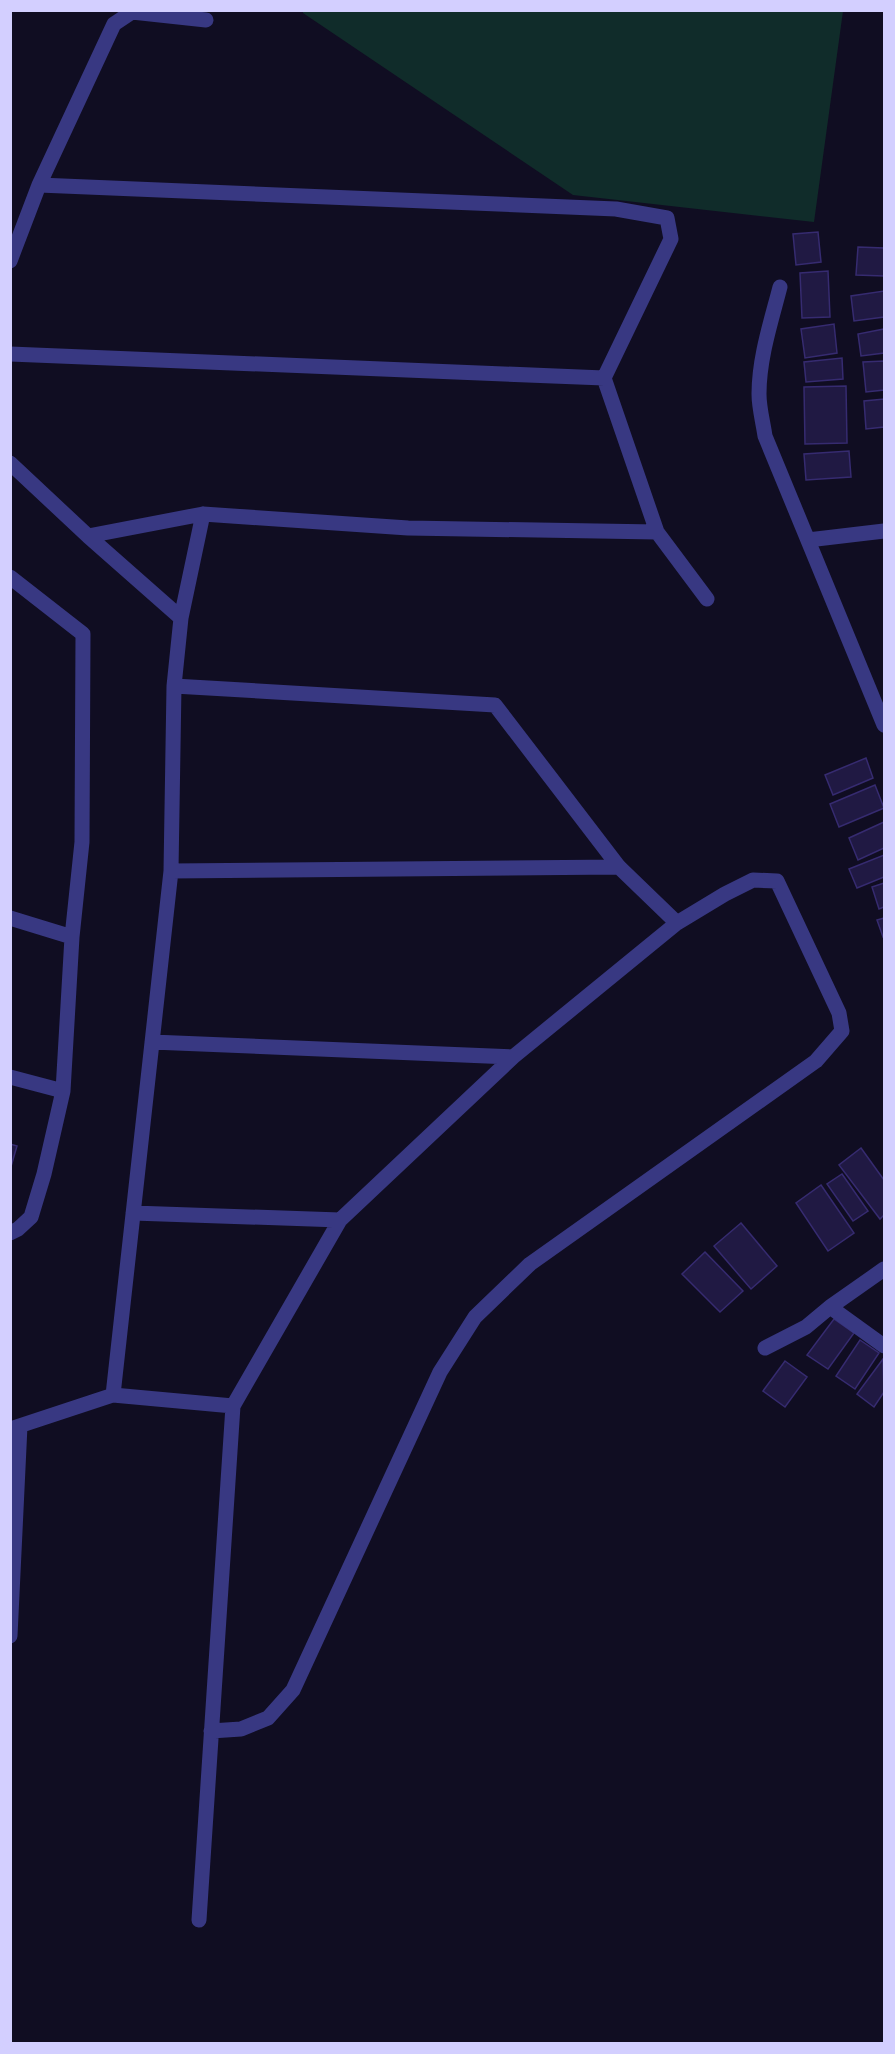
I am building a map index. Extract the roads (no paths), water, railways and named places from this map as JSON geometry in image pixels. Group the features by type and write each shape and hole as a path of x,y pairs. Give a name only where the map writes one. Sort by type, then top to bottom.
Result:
{"street":[{"path":"10,261 39,185 114,24 132,12 206,20"},
{"path":"39,185 616,209 667,218 671,239 604,378 657,532 707,599"},
{"path":"780,287 764,349 759,394 765,436 885,725"},
{"path":"10,354 604,378"},
{"path":"10,463 88,536 182,618"},
{"path":"88,536 203,514 408,528 657,532"},
{"path":"114,1395 171,871 174,686 182,618 203,514"},
{"path":"808,540 885,531"},
{"path":"10,577 83,634 82,842 72,937 63,1091 44,1174 31,1217 10,1233"},
{"path":"174,686 495,705 619,867 677,923"},
{"path":"171,871 619,867"},
{"path":"199,1920 211,1731 233,1406 340,1220 513,1057 677,923 753,880 777,881 838,1013 842,1031 816,1061 530,1264 476,1317 440,1372 293,1690 267,1718 242,1729 211,1731"},
{"path":"10,918 72,937"},
{"path":"152,1042 513,1057"},
{"path":"10,1077 63,1091"},
{"path":"134,1213 340,1220"},
{"path":"765,1348 806,1327 830,1307 885,1269"},
{"path":"830,1307 885,1346"},
{"path":"10,1636 15,1428 114,1395 233,1406"}]}
